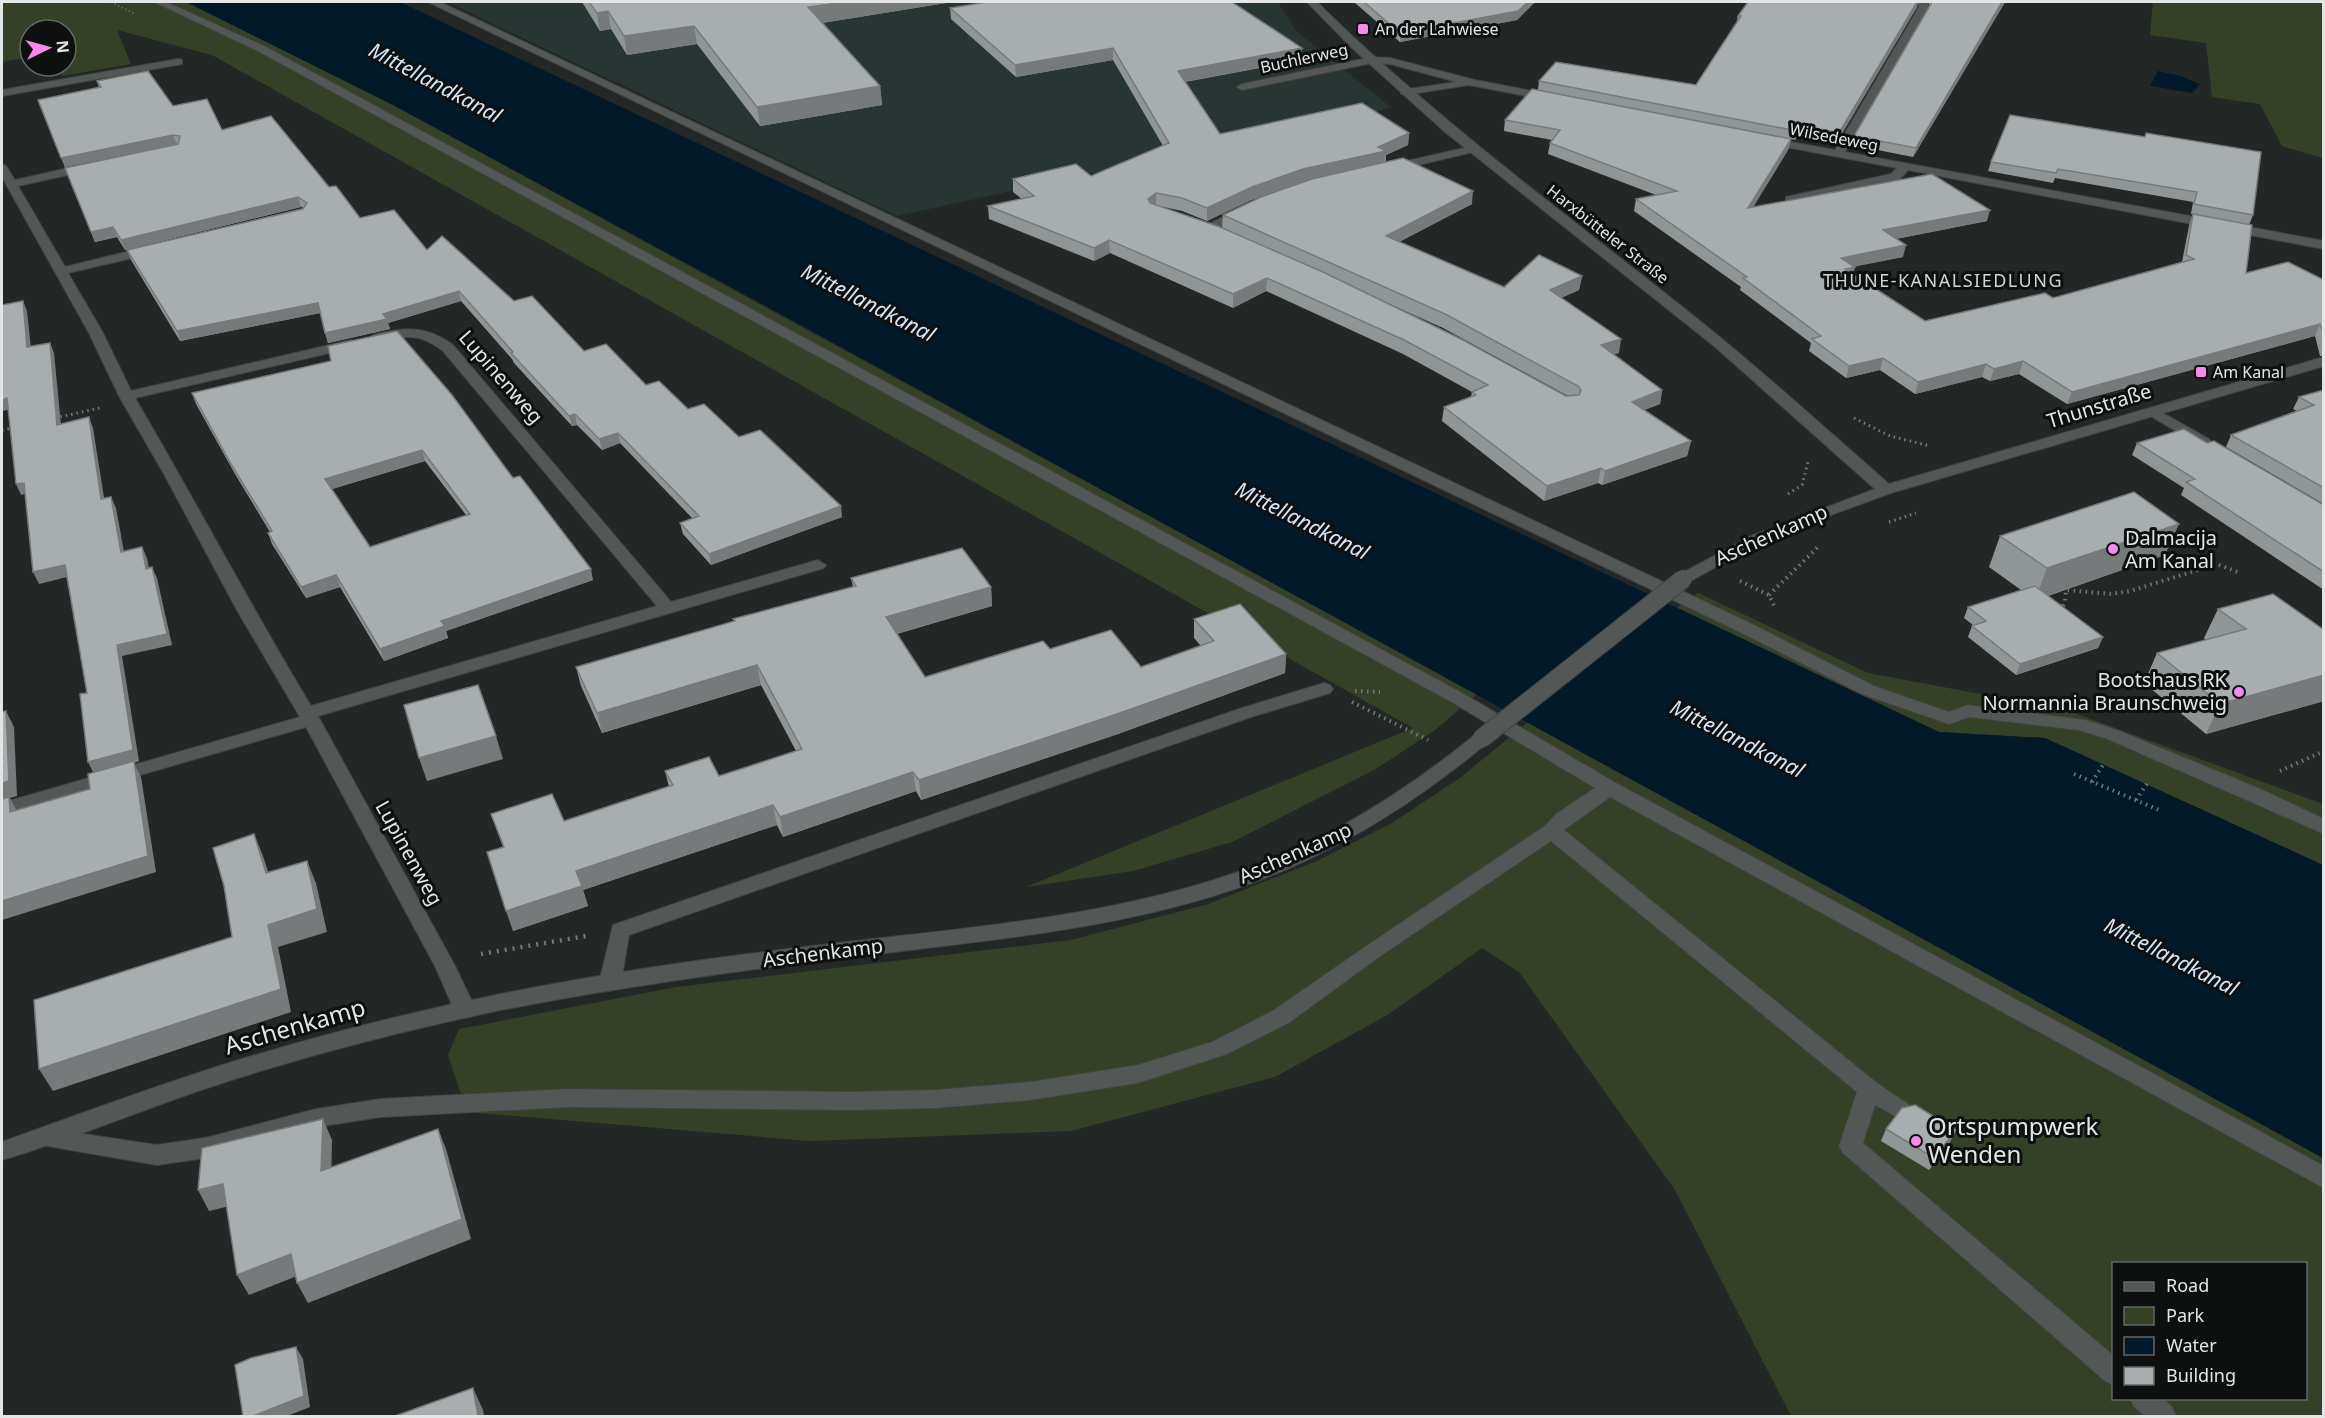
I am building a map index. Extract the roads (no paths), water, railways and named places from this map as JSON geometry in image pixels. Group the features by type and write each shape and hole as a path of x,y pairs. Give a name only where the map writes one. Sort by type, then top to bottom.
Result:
{"street":[{"path":"159,2 262,49 336,88 1456,697 1609,788 2324,1178"},
{"path":"433,2 1740,625 1868,690 1948,718 1968,711 2079,724 2145,746 2324,827"},
{"name":"Harxbütteler Straße","path":"1312,2 1405,92 1473,149 1696,325 1887,490"},
{"path":"1838,154 1924,7 1922,2"},
{"path":"1372,60 1390,61 1474,83 1568,101"},
{"name":"Buchlerweg","path":"1242,87 1372,60"},
{"path":"4,90 178,62"},
{"path":"1405,92 1474,83"},
{"name":"Wilsedeweg","path":"1756,138 2324,246"},
{"path":"1373,172 1473,149"},
{"path":"11,184 99,165"},
{"name":"Wilsedeweg","path":"1790,200 1895,177 1905,167"},
{"name":"Lupinenweg","path":"2,168 62,271 96,333 128,399 172,474 246,612 309,716 445,966 465,1010"},
{"path":"1238,242 1202,226 1256,205"},
{"path":"62,271 165,246"},
{"name":"Lupinenweg","path":"128,399 391,335 421,331 434,337 448,348 666,608"},
{"name":"Thunstraße","path":"1887,490 2324,361"},
{"path":"2154,412 2214,448"},
{"name":"Aschenkamp","path":"2,1151 228,1073 346,1039 465,1010 610,983 796,956 1043,927 1159,904 1242,878 1338,837 1432,780 1480,739 1683,579 1711,561 1775,529 1887,490"},
{"path":"2,809 666,608 818,565"},
{"path":"610,983 620,930 1245,713 1324,689"},
{"path":"44,1137 157,1155 205,1148 316,1118 381,1108 567,1098 935,1100 1030,1091 1138,1074 1219,1048 1282,1016 1369,954 1552,831 1563,819 1609,788"},
{"path":"1552,831 1869,1089 1900,1110"},
{"path":"1869,1089 1851,1146 2112,1371"},
{"path":"2145,1400 2163,1416"}],"water":[{"name":"Mittellandkanal","path":"186,2 400,2 1939,732 2045,738 2323,865 2323,1158 788,318 393,105"},
{"path":"2158,71 2181,76 2200,84 2192,93 2150,86"}],"place":[{"name":"An der Lahwiese","path":"1363,29"},
{"name":"Am Kanal","path":"2201,372"},
{"name":"Dalmacija Am Kanal","path":"2113,549"},
{"name":"Bootshaus RK Normannia Braunschweig","path":"2239,692"},
{"name":"Ortspumpwerk Wenden","path":"1916,1141"}],"district":[{"name":"THUNE-KANALSIEDLUNG","path":"1943,281"}]}
